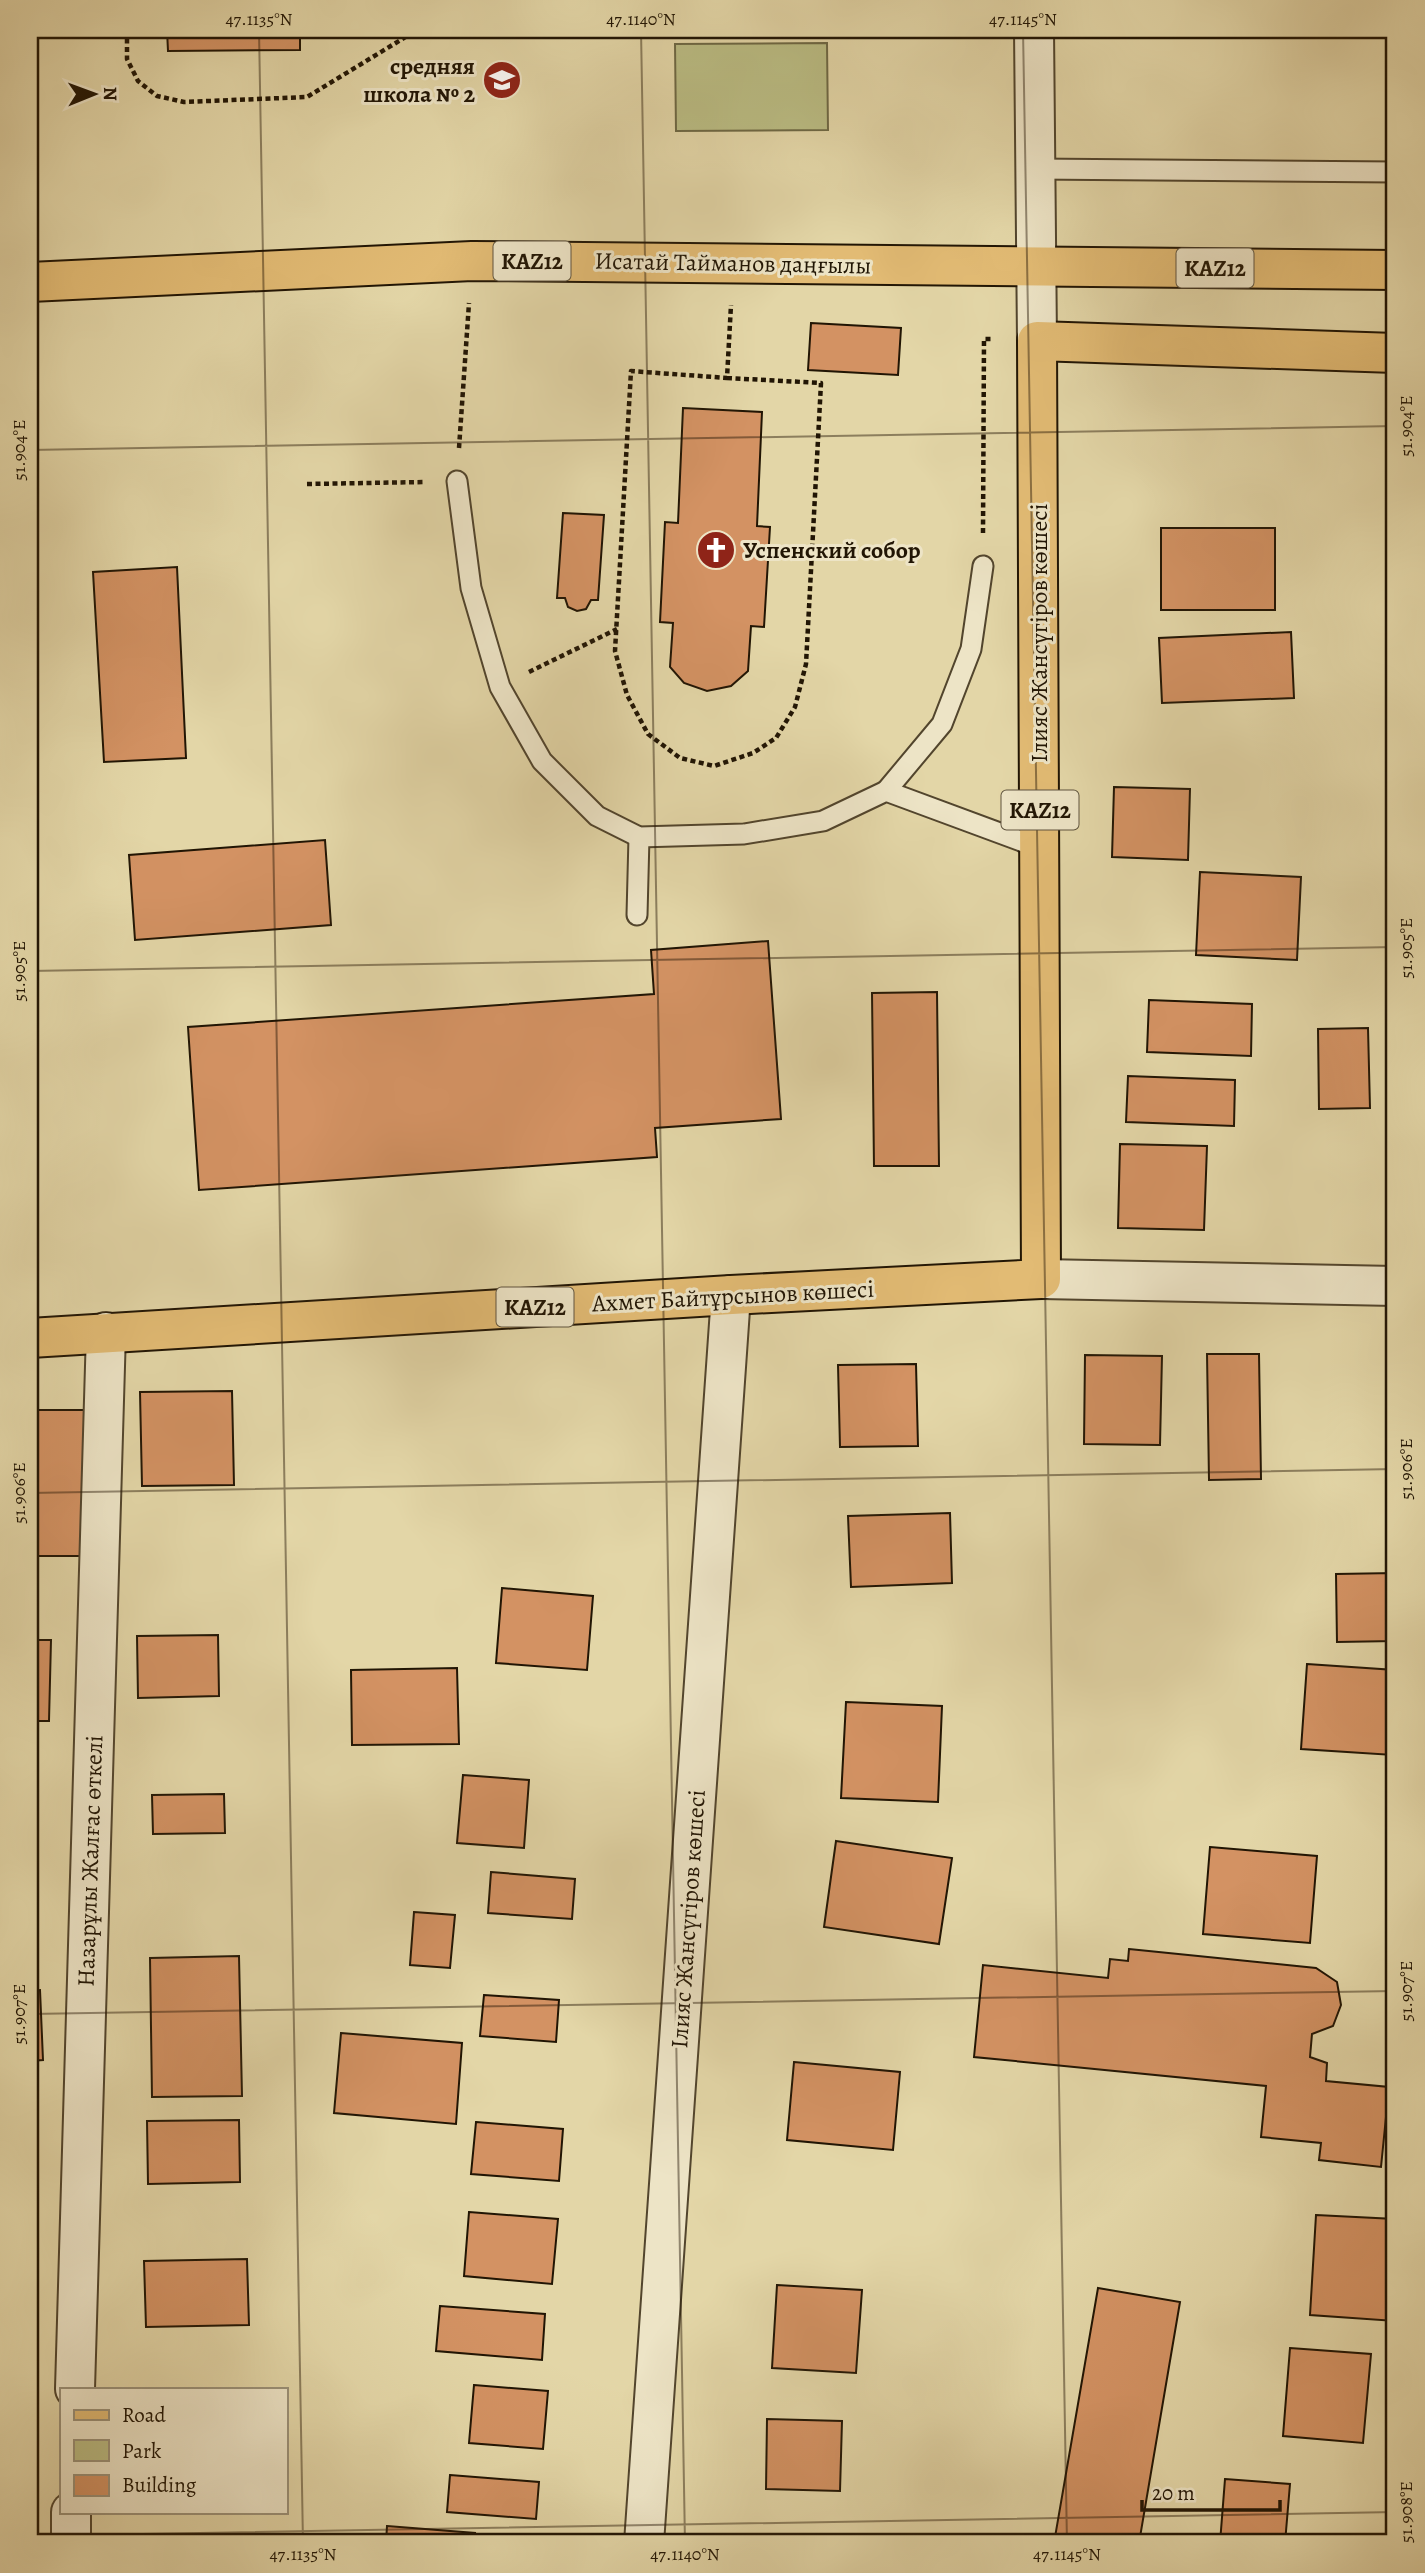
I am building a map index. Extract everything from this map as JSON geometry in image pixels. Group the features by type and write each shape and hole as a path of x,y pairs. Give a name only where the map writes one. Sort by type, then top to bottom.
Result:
{"main road":[{"name":"Исатай Тайманов даңғылы","path":"30,282 472,261 1395,270"},
{"path":"1037,341 1395,353"},
{"name":"Ілияс Жансүгіров көшесі","path":"1037,341 1041,1279"},
{"name":"Ахмет Байтұрсынов көшесі","path":"30,1338 1041,1279"}],"street":[{"name":"Ілияс Жансүгіров көшесі","path":"1034,30 1037,341"},
{"name":"Ахмет Байтұрсынов көшесі","path":"1041,1279 1395,1286"},
{"name":"Ілияс Жансүгіров көшесі","path":"644,2543 731,1296"},
{"name":"Назарұлы Жалғас өткелі","path":"75,2388 106,1332"}],"lane":[{"path":"1035,169 1395,172"},
{"path":"457,481 471,588 500,687 542,761 597,816 639,836 744,834 823,821 886,791 942,724 971,649 983,566"},
{"path":"886,791 1040,848"},
{"path":"637,915 639,836"}],"path":[{"path":"127,30 127,60 138,81 157,96 184,102 307,97 417,30"},
{"path":"307,484 457,481 472,261"},
{"path":"727,378 732,262"},
{"path":"983,566 984,339 1037,341"},
{"path":"631,372 727,378 821,383 806,664 795,707 776,738 753,753 714,766 680,758 648,734 627,695 615,651 631,372"},
{"path":"500,687 617,629"}],"green space":[{"path":"827,43 828,130 676,131 675,44"}],"building":[{"path":"167,30 300,30 300,50 168,51"},
{"path":"811,323 901,328 898,375 808,370"},
{"name":"Успенский собор","path":"683,408 762,412 757,526 770,527 764,627 751,626 748,671 731,686 707,691 684,683 670,667 673,623 660,622 665,522 678,523"},
{"path":"563,513 604,515 598,600 591,600 586,609 577,611 568,607 565,598 557,598"},
{"path":"1161,528 1275,528 1275,610 1161,610"},
{"path":"177,567 186,758 104,762 93,572"},
{"path":"1291,632 1294,698 1162,703 1159,638"},
{"path":"1114,787 1190,789 1188,860 1112,857"},
{"path":"325,840 331,925 135,940 129,855"},
{"path":"1200,872 1301,877 1297,960 1196,955"},
{"path":"768,941 781,1119 655,1128 657,1157 199,1190 188,1027 654,994 651,950"},
{"path":"937,992 939,1166 874,1166 872,993"},
{"path":"1149,1000 1252,1004 1251,1056 1147,1052"},
{"path":"1368,1028 1370,1108 1319,1109 1318,1029"},
{"path":"1128,1076 1235,1080 1234,1126 1126,1122"},
{"path":"1120,1144 1207,1146 1204,1230 1118,1228"},
{"path":"1393,1338 1395,1466 1387,1466"},
{"path":"1207,1354 1259,1354 1261,1479 1209,1480"},
{"path":"1085,1355 1162,1356 1160,1445 1084,1444"},
{"path":"916,1364 918,1446 840,1447 838,1365"},
{"path":"232,1391 234,1485 142,1486 140,1392"},
{"path":"36,1410 89,1410 88,1556 34,1556"},
{"path":"950,1513 952,1583 851,1587 848,1516"},
{"path":"1395,1573 1395,1641 1337,1642 1336,1574"},
{"path":"502,1588 593,1596 587,1670 496,1663"},
{"path":"218,1635 219,1696 138,1698 137,1636"},
{"path":"30,1640 51,1640 49,1721 30,1721"},
{"path":"1307,1664 1395,1670 1393,1755 1301,1749"},
{"path":"457,1668 459,1744 352,1745 351,1670"},
{"path":"846,1702 942,1706 938,1802 841,1798"},
{"path":"463,1775 529,1780 524,1848 457,1843"},
{"path":"224,1794 225,1833 153,1834 152,1795"},
{"path":"836,1841 952,1858 939,1944 824,1927"},
{"path":"1210,1847 1317,1856 1310,1943 1203,1934"},
{"path":"491,1872 575,1879 572,1919 488,1913"},
{"path":"414,1912 455,1915 450,1968 410,1965"},
{"path":"1129,1949 1316,1968 1337,1982 1341,2005 1333,2026 1312,2034 1310,2057 1327,2063 1326,2081 1389,2087 1381,2167 1319,2160 1321,2143 1261,2137 1266,2086 974,2057 983,1965 1108,1978 1110,1959 1128,1961"},
{"path":"239,1956 242,2096 152,2097 150,1958"},
{"path":"40,1990 43,2060 30,2061 30,1991"},
{"path":"484,1995 559,2000 556,2042 480,2036"},
{"path":"341,2033 462,2043 456,2124 334,2113"},
{"path":"794,2062 900,2072 893,2150 787,2140"},
{"path":"239,2120 240,2182 148,2184 147,2121"},
{"path":"476,2122 563,2129 559,2181 471,2174"},
{"path":"469,2212 558,2219 552,2284 464,2276"},
{"path":"1316,2215 1395,2219 1395,2321 1310,2315"},
{"path":"30,2249 38,2249 33,2361 30,2361"},
{"path":"247,2259 249,2325 146,2327 144,2261"},
{"path":"777,2285 862,2290 856,2373 772,2368"},
{"path":"1098,2288 1180,2302 1139,2543 1054,2543"},
{"path":"440,2306 545,2314 542,2360 436,2351"},
{"path":"1290,2348 1371,2354 1363,2443 1283,2436"},
{"path":"474,2385 548,2391 543,2449 469,2443"},
{"path":"767,2419 842,2421 840,2491 766,2489"},
{"path":"450,2475 539,2482 536,2519 447,2512"},
{"path":"1225,2479 1290,2484 1285,2543 1220,2543"},
{"path":"387,2526 475,2533 474,2543 386,2543"}],"place":[{"name":"cредняя школа № 2","path":"502,80"},
{"name":"Успенский собор","path":"716,550"}]}
